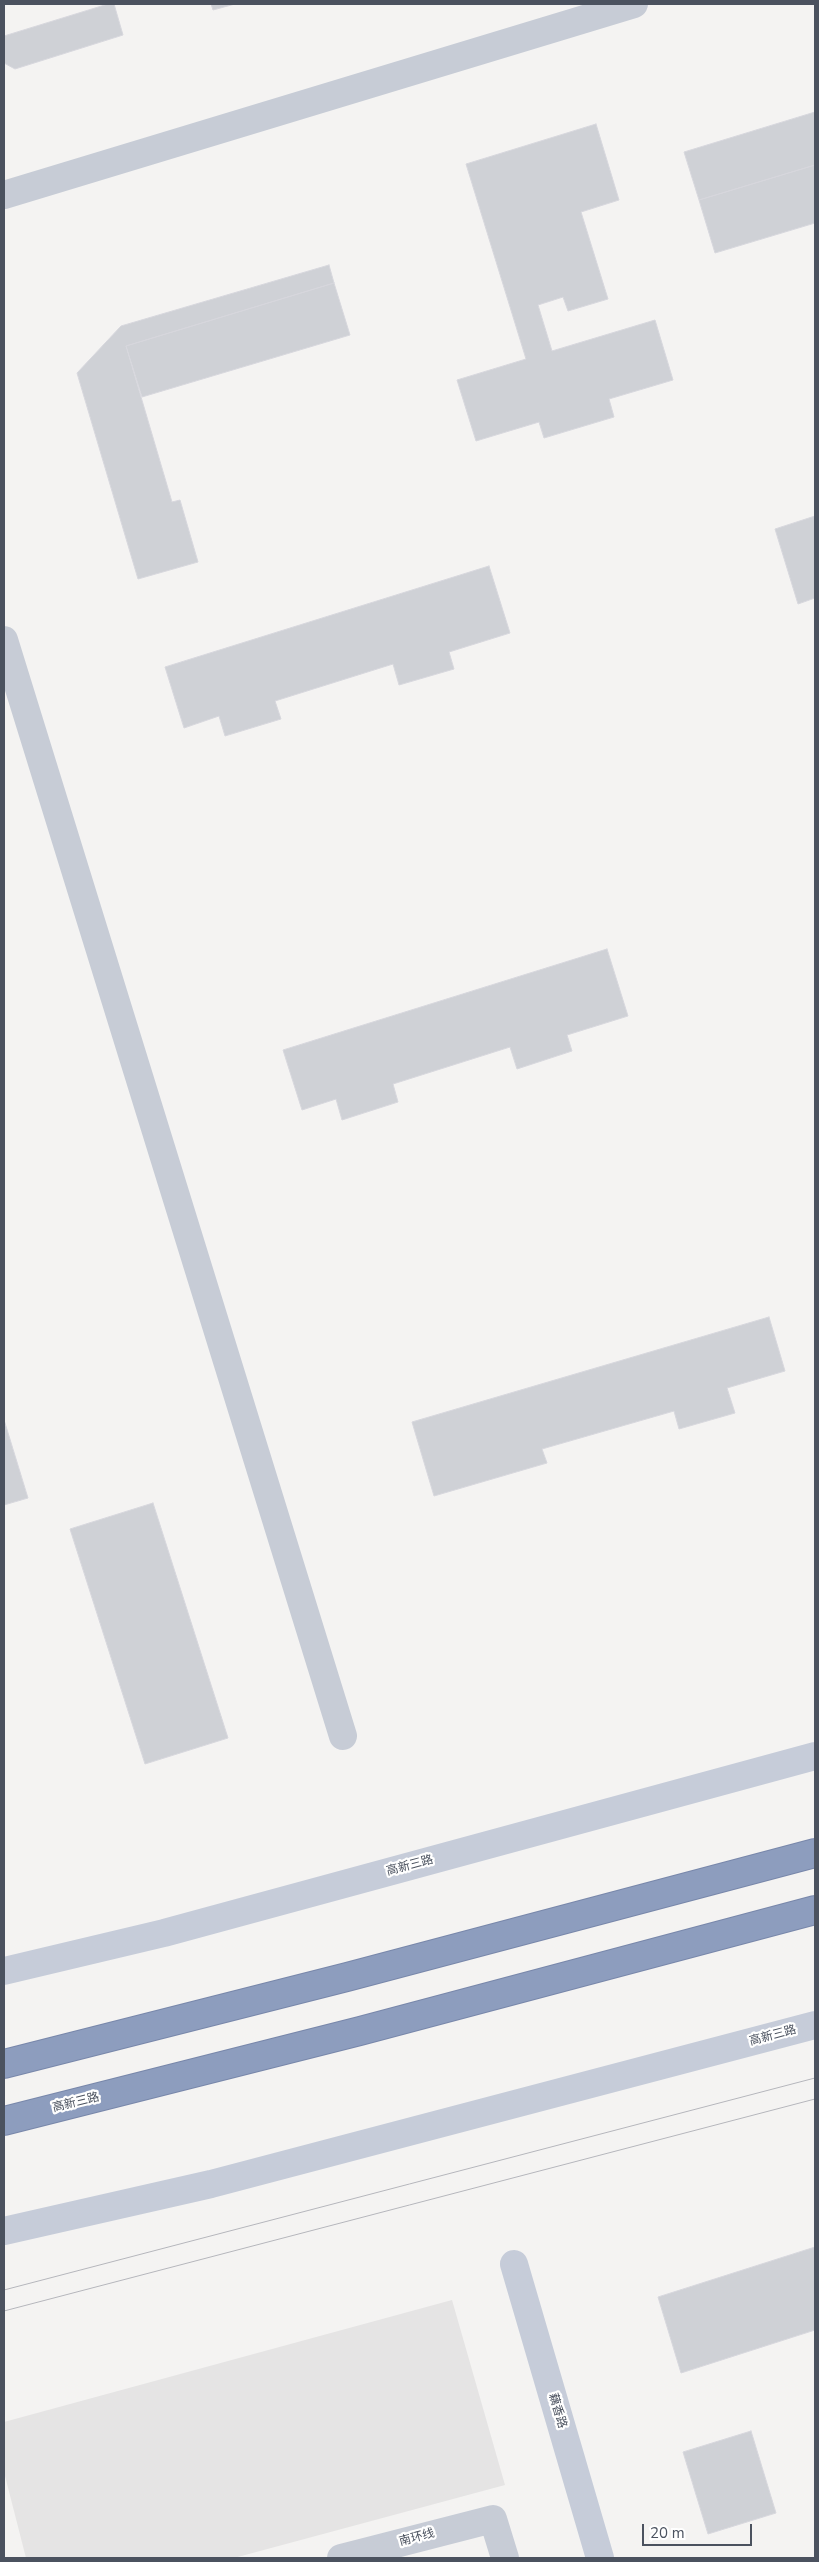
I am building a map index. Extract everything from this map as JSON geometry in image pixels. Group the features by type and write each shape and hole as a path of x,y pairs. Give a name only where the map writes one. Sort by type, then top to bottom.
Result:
{"highway":[{"path":"4,2064 347,1977 815,1853"},
{"name":"高新三路","path":"4,2121 360,2031 815,1910"}],"main road":[{"name":"高新三路","path":"4,1971 174,1931 815,1756"},
{"name":"高新三路","path":"4,2231 211,2184 815,2024"},
{"name":"藕香路","path":"514,2264 600,2558"}],"street":[{"path":"4,195 634,4"},
{"path":"4,640 343,1736"},
{"name":"南环线","path":"341,2558 494,2519 505,2558"}],"shaded area":[{"path":"452,2300 505,2485 234,2558 26,2558 4,2472 4,2422"}],"building":[{"path":"108,4 114,4 123,35 15,69 4,63 4,36"},
{"path":"211,4 235,4 213,10"},
{"path":"815,112 815,165 699,200 684,152"},
{"path":"596,124 619,200 581,212 608,299 568,311 563,297 538,305 552,351 655,320 673,380 609,399 614,417 544,438 539,422 476,441 457,380 526,359 466,164"},
{"path":"815,165 815,223 715,253 699,200"},
{"path":"329,265 334,283 126,346 172,502 180,500 198,562 138,579 77,373 121,326"},
{"path":"334,283 350,335 142,397 126,346"},
{"path":"815,516 815,598 798,604 775,529"},
{"path":"489,566 510,633 449,652 454,669 399,685 393,664 275,701 281,719 225,736 219,716 184,728 165,667"},
{"path":"607,949 628,1016 567,1035 572,1051 517,1069 510,1047 393,1084 398,1102 342,1120 336,1099 302,1110 283,1050"},
{"path":"769,1317 785,1371 727,1388 735,1413 679,1429 674,1411 542,1449 547,1463 434,1496 412,1422"},
{"path":"4,1424 28,1498 4,1505"},
{"path":"153,1503 228,1738 145,1764 70,1529"},
{"path":"815,2247 815,2330 681,2373 658,2297"},
{"path":"751,2431 776,2513 708,2534 683,2452"}],"tram line":[{"path":"4,2290 815,2078"},
{"path":"4,2311 815,2099"}]}
